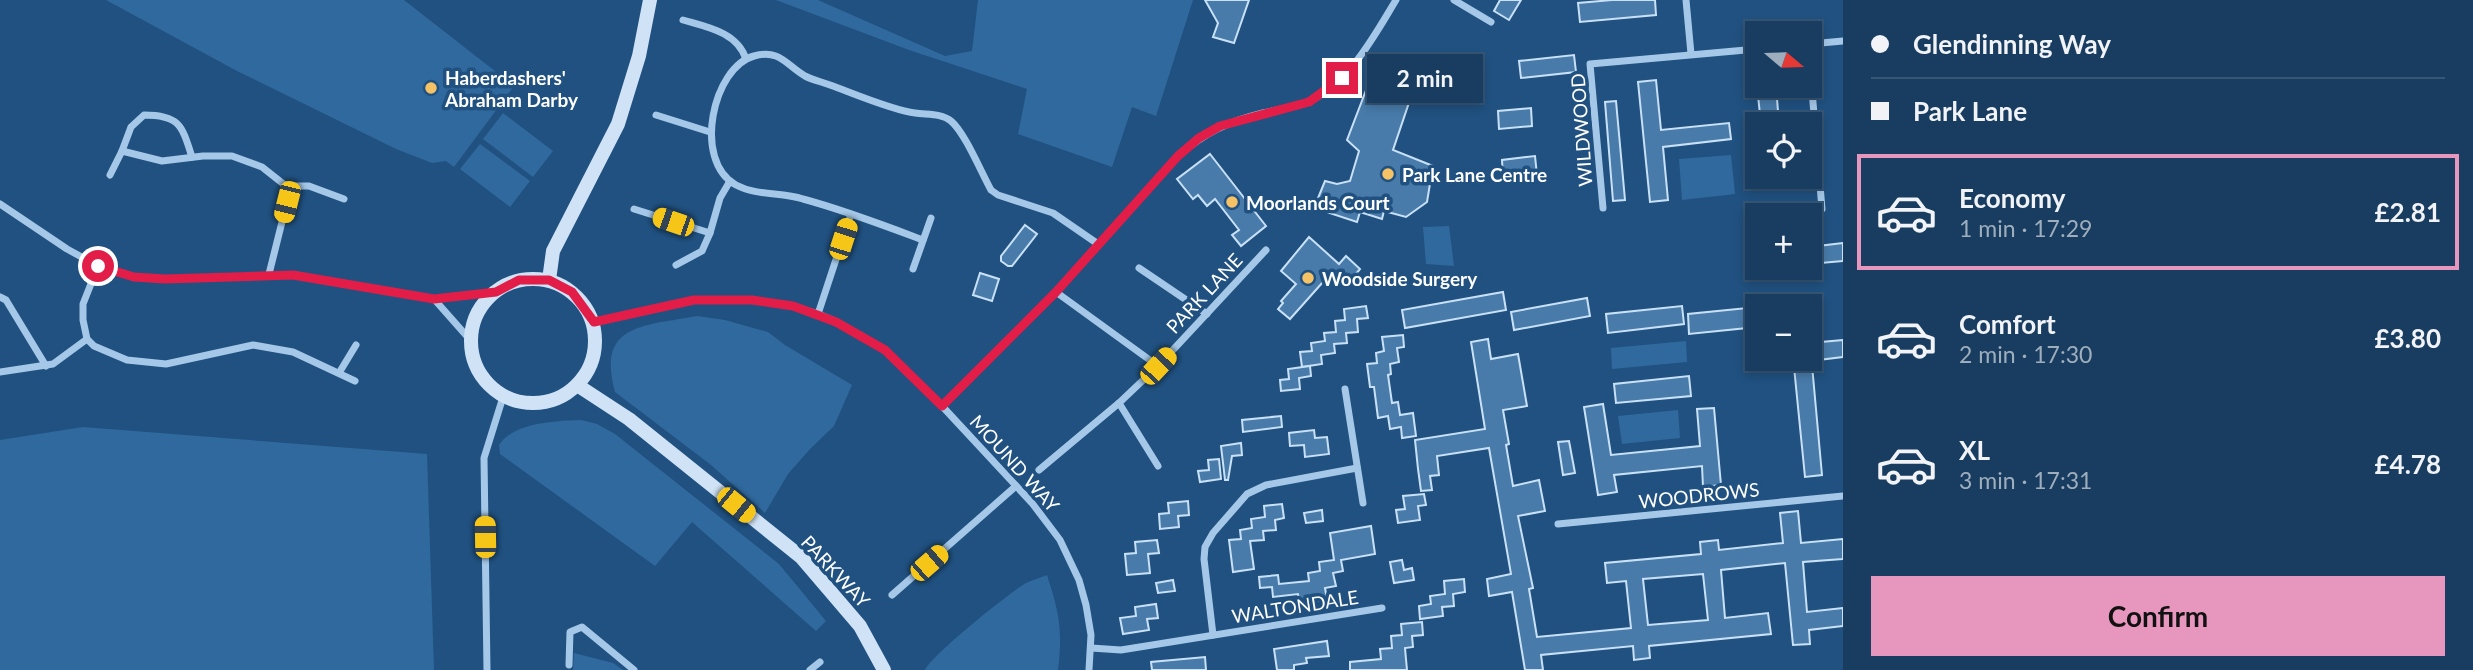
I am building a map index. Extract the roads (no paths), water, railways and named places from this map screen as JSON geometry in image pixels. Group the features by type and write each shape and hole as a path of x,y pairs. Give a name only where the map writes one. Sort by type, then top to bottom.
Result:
{"main road":[{"path":"549,280 553,251 618,124 639,56 650,0"},
{"path":"519,280 549,280 572,292 594,322 595,351 587,372 577,385 550,401 522,403 503,397 478,372 472,353 472,326 484,303 496,292 519,280"},
{"name":"PARKWAY","path":"577,385 629,419 801,557 860,626 884,670"}],"street":[{"path":"942,406 1056,292 1178,156 1199,138 1220,126 1309,102 1342,78 1359,60 1396,0"},
{"path":"1454,0 1467,3 1491,22"},
{"path":"1686,0 1691,54"},
{"path":"683,20 723,33 744,51 747,59"},
{"path":"1822,43 1843,41"},
{"name":"WILDWOOD","path":"1603,208 1590,64 1745,49"},
{"path":"923,240 799,197 756,192 730,181 719,169 712,153 709,132 728,76 739,63 766,54 779,57 790,62 808,77 837,88 911,113 938,115 949,119 965,140 991,190 998,195 1053,213 1098,244"},
{"path":"1813,98 1821,203"},
{"path":"110,174 131,127 144,115 164,115 183,128 192,157"},
{"path":"656,115 709,132"},
{"path":"122,151 162,161 232,156 262,167 286,186 309,186 344,199"},
{"path":"676,265 702,251 720,198 730,181"},
{"path":"269,274 287,202 286,186"},
{"path":"0,204 67,249 98,266 134,277 165,279 293,275 434,299 496,292"},
{"path":"634,209 710,233"},
{"path":"818,314 851,214"},
{"path":"913,269 931,218"},
{"name":"PARK LANE","path":"1039,470 1119,403 1158,366 1266,250"},
{"path":"98,266 83,304 87,339 94,346 127,360 166,364 253,345 293,352 355,381"},
{"path":"1139,268 1207,314"},
{"path":"1056,292 1158,366"},
{"path":"0,297 6,300 46,366"},
{"path":"434,299 472,342"},
{"name":"MOUND WAY","path":"594,322 694,300 752,300 793,306 818,314 885,350 942,406 1051,527 1073,566 1086,605 1091,648 1089,670"},
{"path":"0,372 46,366 62,359 87,339"},
{"path":"339,373 355,345"},
{"path":"1345,389 1363,503"},
{"path":"487,670 484,458 503,397"},
{"path":"1119,403 1158,466"},
{"name":"WALTONDALE","path":"1213,635 1204,559 1205,547 1213,533 1247,494 1266,485 1357,468"},
{"path":"892,595 1016,486"},
{"name":"WOODROWS","path":"1558,524 1843,496"},
{"name":"WALTONDALE","path":"1091,648 1121,650 1382,608"},
{"path":"569,665 570,632 582,627 634,670"},
{"path":"810,670 820,662"}],"place":[{"name":"Haberdashers' Abraham Darby","path":"431,88"},
{"name":"Park Lane Centre","path":"1388,174"},
{"name":"Moorlands Court","path":"1232,202"},
{"name":"Woodside Surgery","path":"1308,278"}]}
